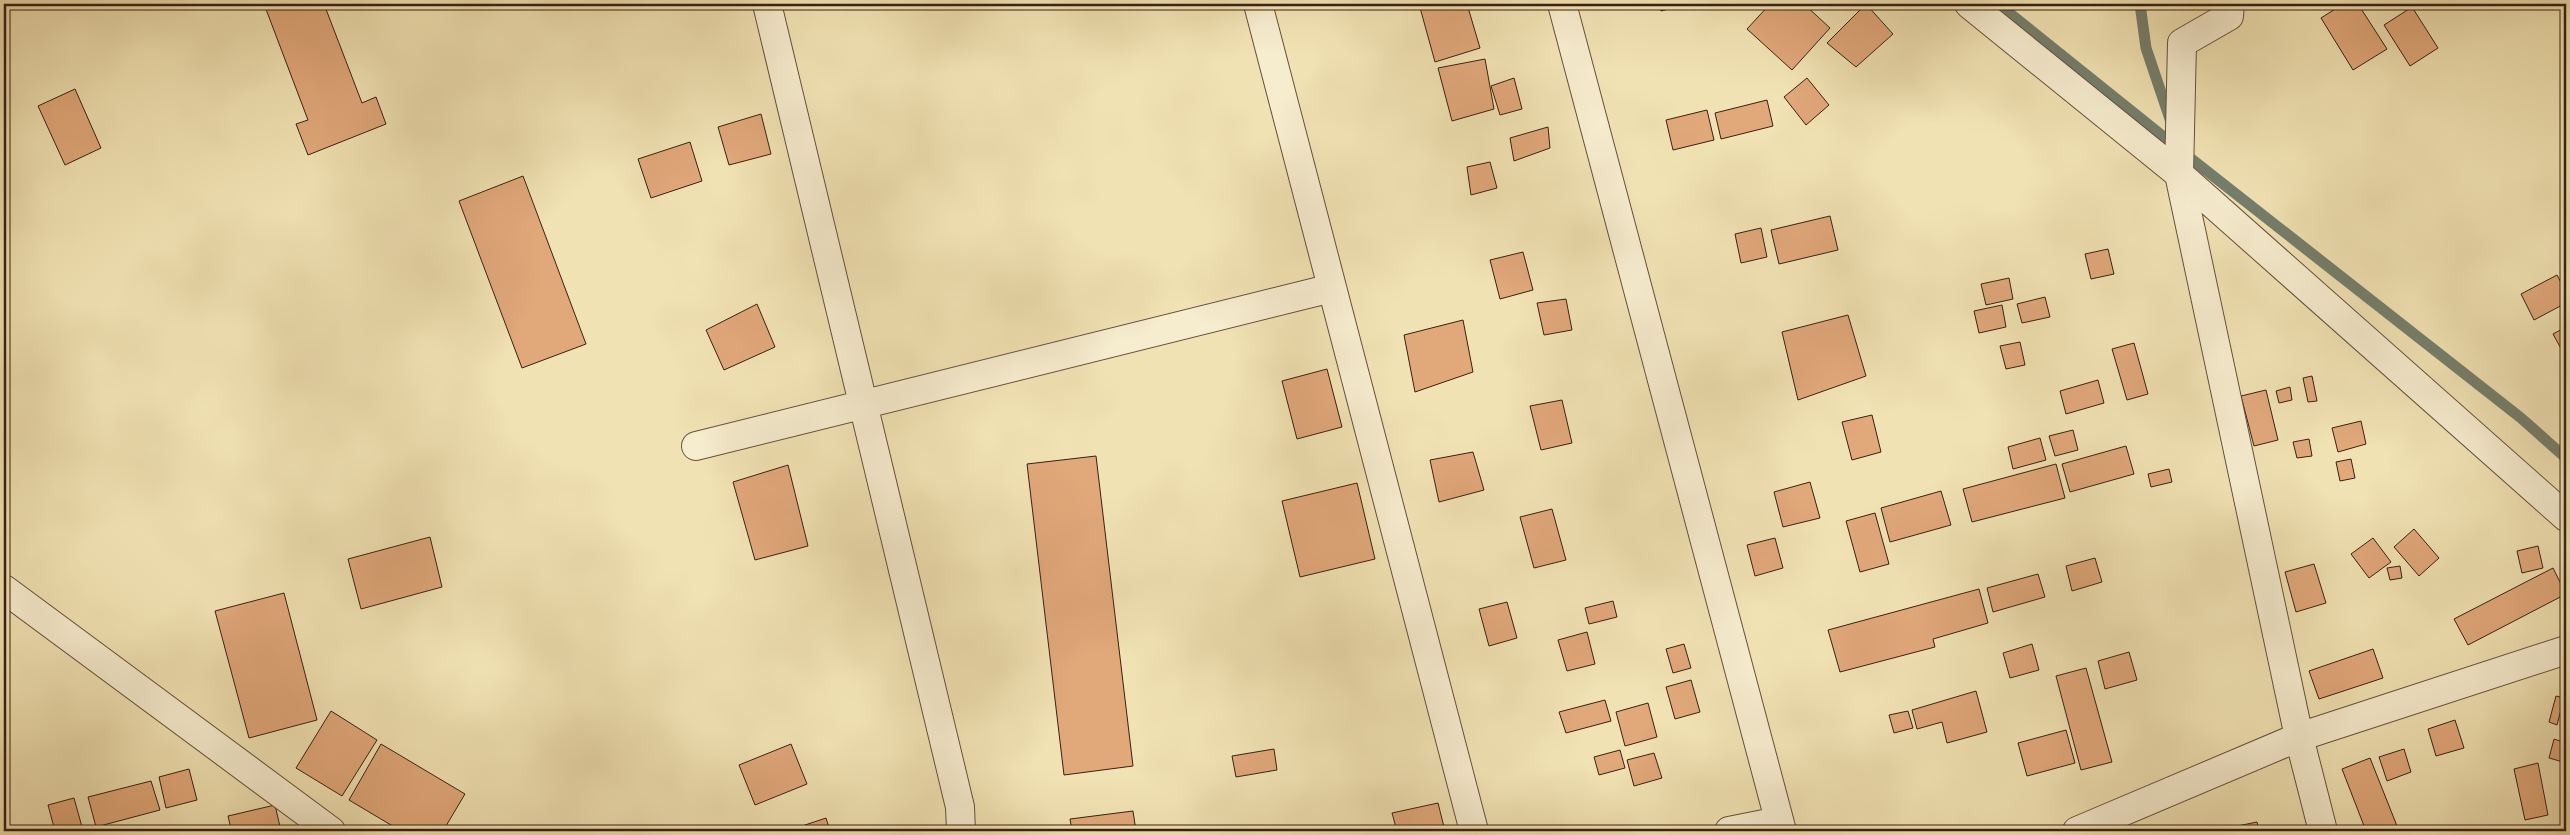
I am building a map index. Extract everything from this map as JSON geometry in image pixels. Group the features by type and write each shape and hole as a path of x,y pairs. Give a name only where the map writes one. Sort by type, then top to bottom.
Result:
{"street":[{"path":"767,4 960,807 961,831"},
{"path":"1258,4 1474,831"},
{"path":"1562,4 1780,826 1729,831"},
{"path":"1969,4 2179,174 2566,517"},
{"path":"2230,4 2228,16 2182,43 2179,174 2299,737 2323,831"},
{"path":"696,446 1332,288"},
{"path":"4,589 331,831"},
{"path":"2077,831 2299,737 2566,650"}],"building":[{"path":"264,4 324,4 362,103 376,97 386,124 308,155 296,124 308,120"},
{"path":"1419,4 1467,4 1480,48 1435,62"},
{"path":"1660,4 1688,4 1661,11"},
{"path":"1770,4 1804,4 1830,28 1792,70 1747,29"},
{"path":"1866,4 1893,34 1856,67 1827,43"},
{"path":"2343,4 2358,4 2387,49 2353,70 2321,18"},
{"path":"2412,7 2438,48 2410,66 2384,25"},
{"path":"1485,59 1494,109 1452,121 1438,68"},
{"path":"1514,78 1522,109 1500,115 1491,86"},
{"path":"1807,78 1829,105 1806,125 1784,97"},
{"path":"75,89 101,148 65,165 38,106"},
{"path":"1767,100 1773,126 1721,139 1715,113"},
{"path":"1707,110 1714,140 1673,150 1666,120"},
{"path":"761,114 771,154 729,165 718,127"},
{"path":"1548,127 1550,148 1514,161 1510,138"},
{"path":"690,142 702,181 651,198 638,159"},
{"path":"1490,162 1497,188 1471,195 1467,167"},
{"path":"523,176 586,344 522,368 459,201"},
{"path":"1830,216 1838,250 1779,264 1771,230"},
{"path":"1761,228 1767,257 1741,263 1735,234"},
{"path":"2108,249 2114,274 2091,279 2085,254"},
{"path":"1523,252 1533,290 1500,299 1490,260"},
{"path":"2557,275 2566,292 2566,303 2534,320 2521,294"},
{"path":"2009,278 2013,299 1986,305 1981,284"},
{"path":"2045,297 2050,317 2022,323 2017,304"},
{"path":"1566,299 1572,330 1544,335 1537,303"},
{"path":"757,304 775,347 724,370 706,330"},
{"path":"2002,305 2006,327 1979,333 1974,311"},
{"path":"1848,315 1866,376 1798,400 1782,332"},
{"path":"1463,320 1473,372 1415,392 1404,335"},
{"path":"2566,327 2566,353 2564,354 2553,334"},
{"path":"2020,342 2025,365 2006,369 2000,346"},
{"path":"2134,343 2148,394 2127,400 2112,349"},
{"path":"1327,369 1342,427 1297,439 1282,381"},
{"path":"2312,376 2317,401 2308,402 2303,378"},
{"path":"2098,380 2104,403 2066,414 2060,391"},
{"path":"2290,387 2292,400 2279,403 2276,391"},
{"path":"2266,390 2278,440 2254,446 2241,396"},
{"path":"1562,400 1572,443 1541,450 1530,406"},
{"path":"1872,415 1881,452 1852,460 1842,422"},
{"path":"2361,421 2366,444 2338,452 2332,428"},
{"path":"2073,430 2078,450 2055,456 2049,436"},
{"path":"2040,438 2046,460 2013,469 2008,447"},
{"path":"2309,439 2312,456 2297,458 2293,442"},
{"path":"2126,446 2134,474 2070,492 2062,464"},
{"path":"1473,452 1484,490 1439,502 1430,460"},
{"path":"1096,456 1133,766 1064,775 1027,464"},
{"path":"2351,459 2355,478 2340,481 2336,462"},
{"path":"2056,464 2065,498 1972,522 1963,489"},
{"path":"788,465 808,546 755,560 733,482"},
{"path":"2169,469 2172,482 2151,487 2148,474"},
{"path":"1810,482 1820,518 1783,527 1774,492"},
{"path":"1357,483 1375,559 1300,577 1282,501"},
{"path":"1941,491 1951,525 1890,542 1881,508"},
{"path":"1552,509 1566,560 1534,568 1520,517"},
{"path":"1875,513 1889,564 1860,572 1846,521"},
{"path":"2414,529 2439,558 2419,576 2394,547"},
{"path":"430,537 442,587 361,609 348,559"},
{"path":"1775,538 1783,568 1755,576 1747,545"},
{"path":"2373,538 2391,562 2369,578 2351,554"},
{"path":"2538,546 2543,568 2522,573 2517,551"},
{"path":"2095,558 2102,582 2072,591 2066,566"},
{"path":"2314,564 2326,603 2296,612 2285,572"},
{"path":"2400,566 2402,578 2390,580 2387,568"},
{"path":"2553,568 2566,594 2468,645 2454,619"},
{"path":"2038,574 2045,597 1993,612 1987,588"},
{"path":"1979,589 1988,623 1933,639 1935,647 1840,672 1828,630"},
{"path":"284,593 317,720 249,738 215,611"},
{"path":"1613,601 1617,617 1589,624 1585,608"},
{"path":"1507,602 1517,638 1489,646 1479,609"},
{"path":"1587,632 1595,664 1567,671 1558,640"},
{"path":"1684,644 1691,668 1673,673 1666,649"},
{"path":"2032,644 2039,670 2010,678 2003,653"},
{"path":"2373,649 2383,678 2319,699 2309,671"},
{"path":"2129,652 2137,680 2105,689 2098,661"},
{"path":"2086,668 2112,762 2081,770 2056,676"},
{"path":"1691,680 1700,712 1675,719 1666,687"},
{"path":"1976,691 1987,732 1947,743 1942,722 1917,729 1912,710"},
{"path":"2556,696 2564,698 2557,725 2549,722"},
{"path":"1605,700 1611,721 1566,733 1559,712"},
{"path":"1648,703 1657,737 1625,746 1616,712"},
{"path":"331,711 377,740 342,796 296,768"},
{"path":"1908,711 1913,728 1894,733 1889,715"},
{"path":"2455,720 2464,748 2436,756 2428,729"},
{"path":"2066,730 2075,763 2027,776 2018,743"},
{"path":"2554,739 2566,743 2563,762 2549,758"},
{"path":"381,744 465,794 443,831 401,831 349,800"},
{"path":"791,744 807,784 755,805 739,765"},
{"path":"1274,749 1277,770 1236,777 1232,756"},
{"path":"2404,749 2411,772 2387,781 2379,757"},
{"path":"1620,750 1625,768 1599,775 1594,757"},
{"path":"1654,753 1662,778 1634,786 1627,760"},
{"path":"2370,758 2399,831 2366,831 2342,769"},
{"path":"2538,763 2548,815 2525,820 2514,769"},
{"path":"189,769 197,800 166,808 159,777"},
{"path":"151,781 160,810 96,827 88,797"},
{"path":"74,798 82,827 55,831 48,805"},
{"path":"1438,803 1445,831 1397,831 1392,813"},
{"path":"275,805 281,831 223,831 231,829 228,816"},
{"path":"1133,811 1136,831 1072,831 1070,819"},
{"path":"826,818 830,831 787,831"},
{"path":"2257,822 2259,831 2213,831"}],"waterway":[{"path":"1998,4 2180,150 2521,418 2566,458"},
{"path":"2140,4 2146,48 2172,125"}]}
